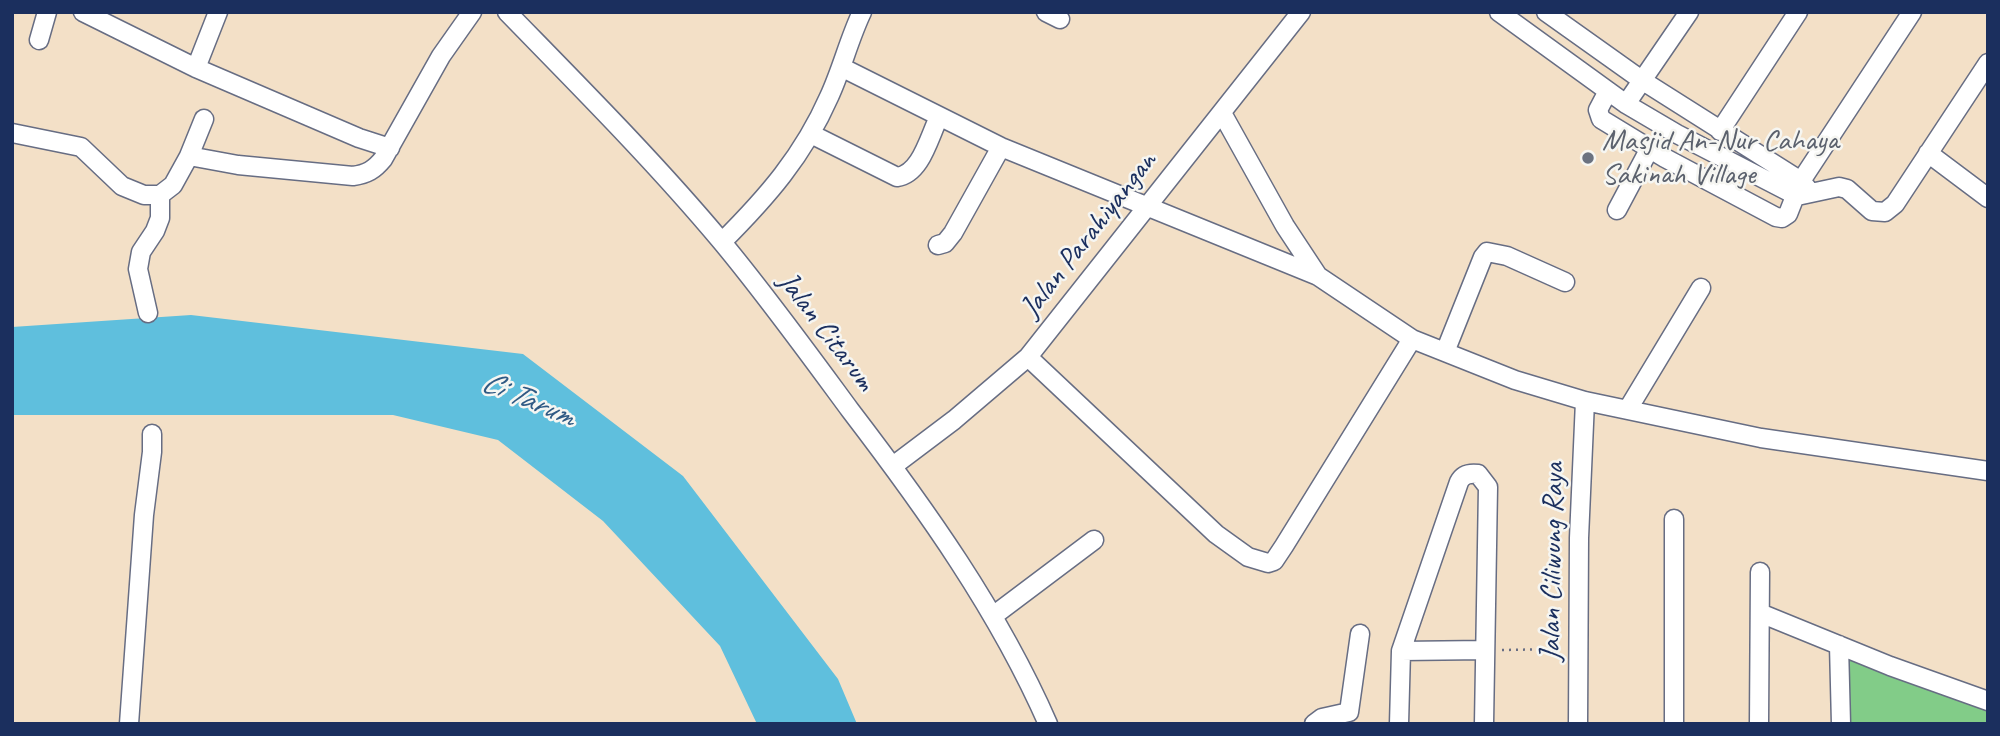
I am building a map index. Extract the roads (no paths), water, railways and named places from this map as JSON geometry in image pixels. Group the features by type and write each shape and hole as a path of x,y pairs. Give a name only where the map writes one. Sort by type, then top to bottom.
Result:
{"street":[{"path":"39,40 47,12"},
{"path":"83,12 196,68 359,138 390,148"},
{"path":"196,68 218,12"},
{"path":"189,156 238,165 353,176 366,174 375,169 390,148 442,56 472,12"},
{"name":"Jalan Citarum","path":"507,12 606,113 722,242 893,466 993,616 1048,724"},
{"path":"722,242 767,197 797,158 830,96 862,12"},
{"path":"1499,12 1626,104 1677,134 1803,190 1830,187 1847,189 1872,211 1885,212 1895,204 1988,63"},
{"path":"1546,12 1803,190"},
{"path":"1626,104 1689,12"},
{"path":"1720,131 1798,12"},
{"path":"1608,91 1598,110 1599,116 1658,153 1782,218 1788,214 1912,12"},
{"name":"Jalan Parahiyangan","path":"893,466 954,420 1028,357 1223,113 1292,16"},
{"path":"841,67 1001,146 1318,276 1412,339 1515,380 1585,401 1761,438 1988,471"},
{"path":"1223,113 1285,226 1318,276"},
{"path":"811,134 897,177 906,176 914,169 939,117"},
{"path":"12,133 81,147 122,186 145,194 160,195 173,185 189,156 204,119"},
{"path":"1617,210 1658,153 1677,134"},
{"path":"938,245 945,243 953,233 1001,146"},
{"path":"1928,152 1988,198"},
{"path":"148,313 138,269 141,252 160,218 160,195"},
{"path":"1445,352 1483,257 1487,253 1507,256 1565,282"},
{"path":"1628,409 1701,288"},
{"path":"1028,357 1216,534 1248,556 1268,564 1274,561 1284,546 1412,339"},
{"name":"Jalan Ciliwung Raya","path":"1578,724 1579,538 1585,401"},
{"path":"129,724 152,434"},
{"path":"1399,724 1401,651 1458,484 1463,477 1471,474 1478,474 1488,487 1484,724"},
{"path":"1674,519 1674,724"},
{"path":"993,616 1094,540"},
{"path":"1759,724 1760,572"},
{"path":"1760,613 1988,701"},
{"path":"1314,724 1322,718 1349,712 1360,634"},
{"path":"1839,645 1841,724"},
{"path":"1401,651 1485,650"}],"water":[{"name":"Ci Tarum","path":"191,315 523,354 683,476 838,679 857,724 757,724 720,646 603,521 498,440 393,415 12,415 12,327"}],"place":[{"name":"Masjid An-Nur Cahaya Sakinah Village","path":"1588,158"}]}
